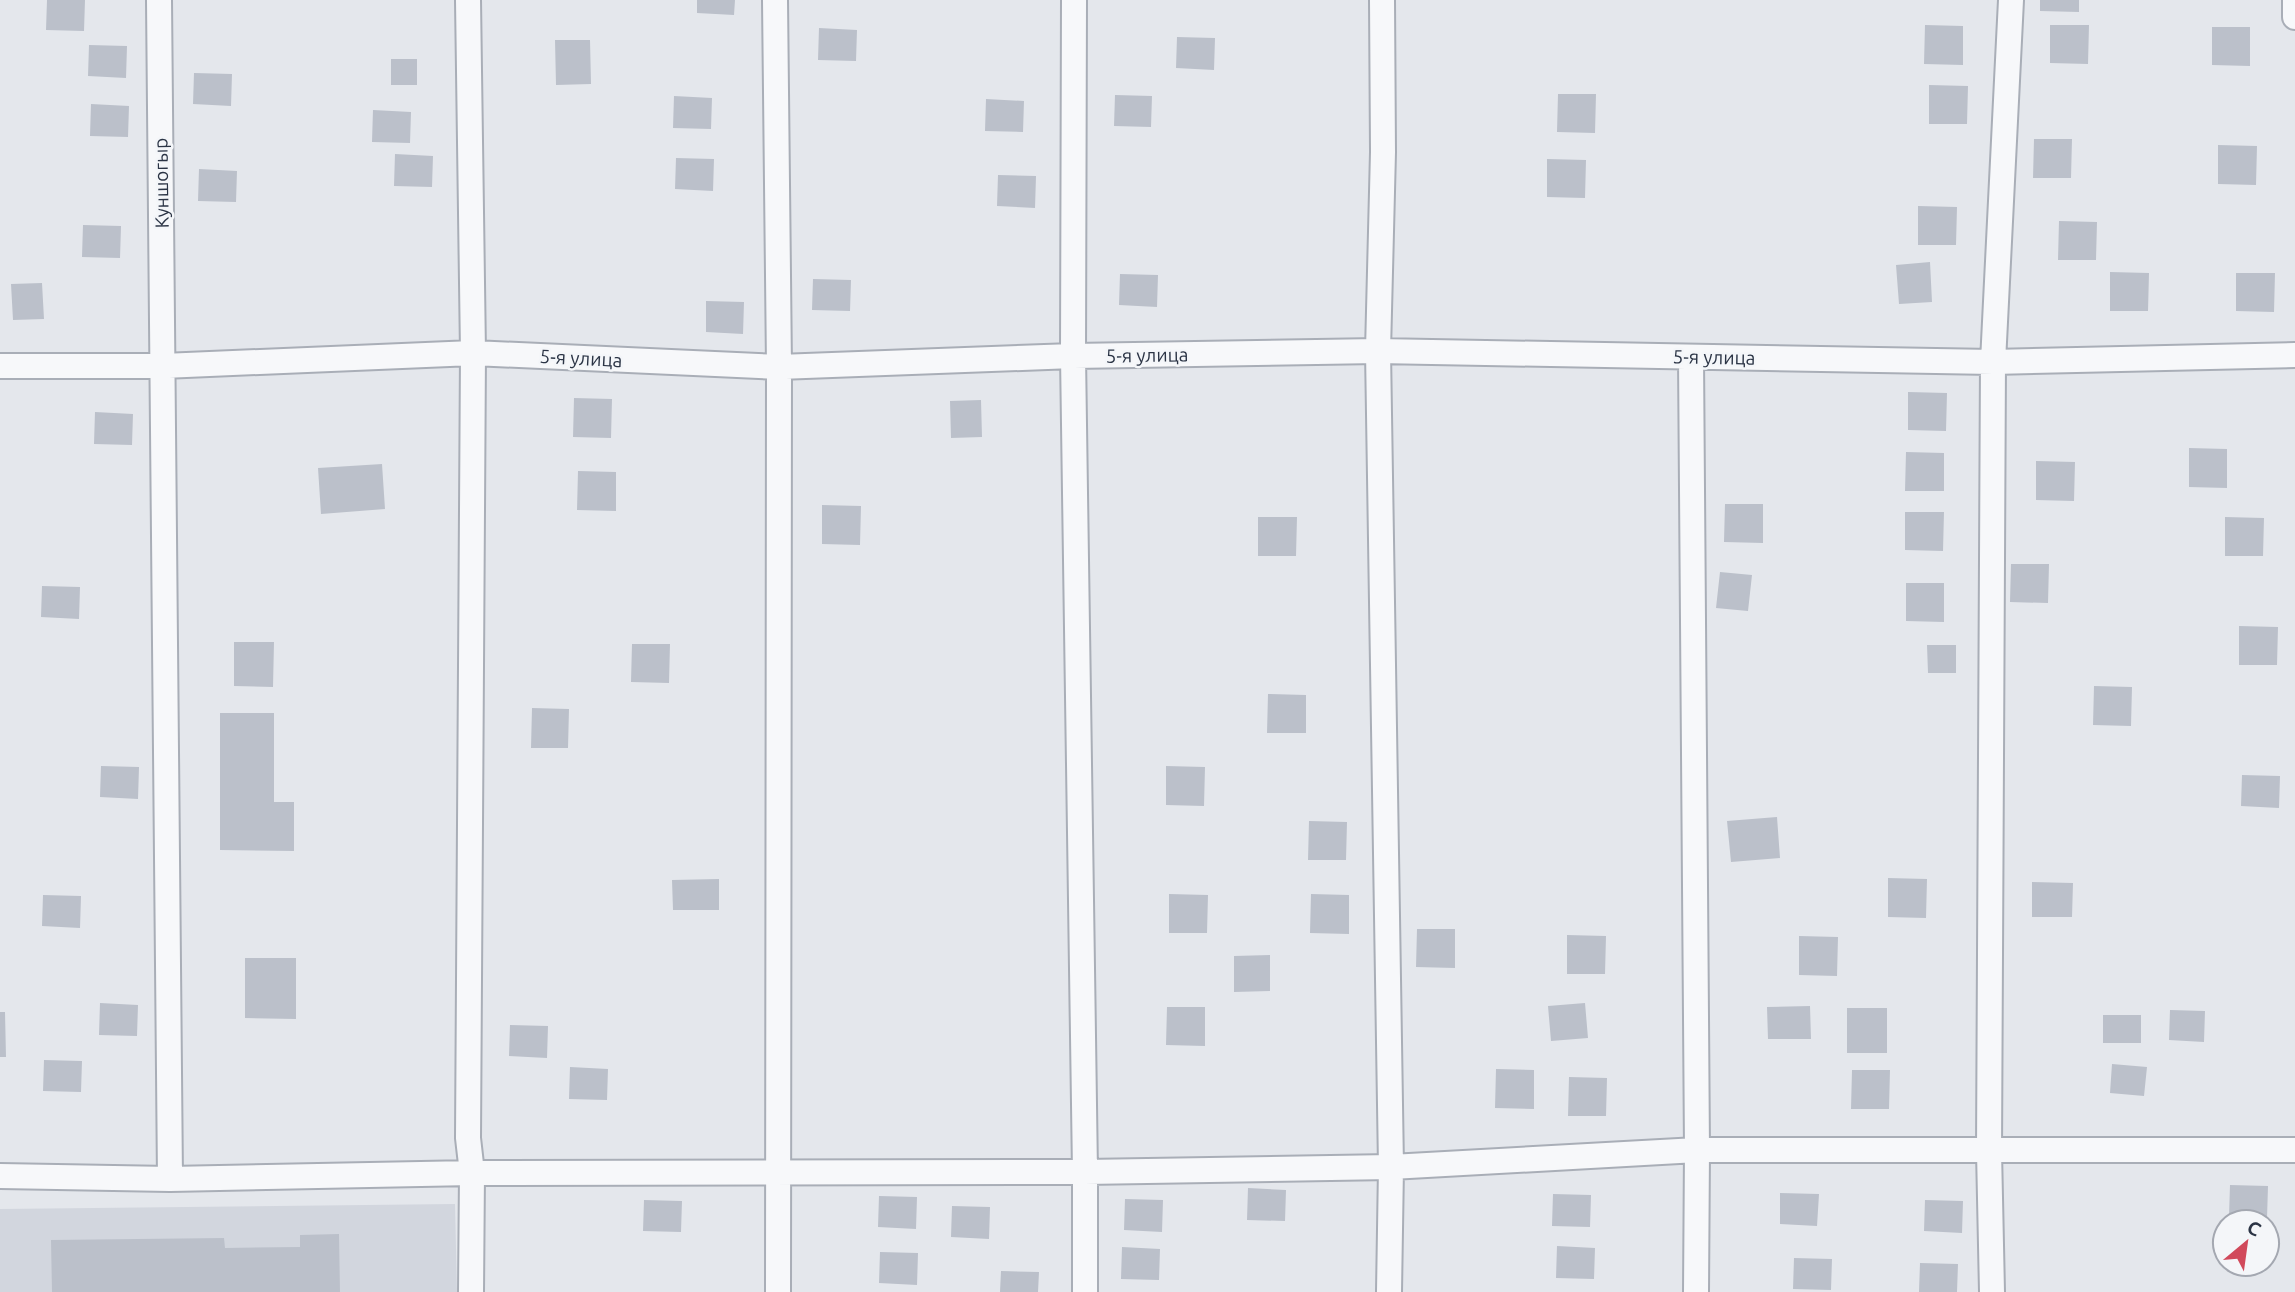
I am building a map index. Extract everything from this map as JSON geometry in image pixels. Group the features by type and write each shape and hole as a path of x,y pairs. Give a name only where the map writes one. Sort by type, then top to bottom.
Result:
{"street":[{"name":"Куншогыр","path":"159,0 170,1179"},
{"path":"468,0 473,353 468,1124 471,1173 471,1292"},
{"path":"775,0 779,367 778,1292"},
{"path":"1074,0 1073,356 1085,1292"},
{"path":"1382,0 1383,152 1378,351 1391,1167 1389,1292"},
{"path":"1992,1292 1989,1150 1993,362 2011,0"},
{"path":"2295,0 2295,17"},
{"name":"5-я улица","path":"0,366 163,366 473,353 779,367 1073,356 1378,351 1993,362 2295,355"},
{"path":"1691,357 1698,1150 1696,1292"},
{"path":"0,1176 170,1179 471,1173 1085,1172 1391,1167 1698,1150 2295,1150"}],"shaded area":[{"path":"455,1204 457,1292 0,1292 0,1209"}],"building":[{"path":"47,0 85,0 84,31 46,30"},
{"path":"697,0 735,0 734,15 697,13"},
{"path":"2040,0 2079,0 2079,12 2040,11"},
{"path":"1925,25 1963,26 1963,65 1924,64"},
{"path":"2050,25 2089,25 2088,64 2050,63"},
{"path":"2212,27 2250,27 2250,66 2212,65"},
{"path":"819,28 857,30 856,61 818,60"},
{"path":"1177,37 1215,38 1214,70 1176,68"},
{"path":"555,40 590,40 591,84 556,85"},
{"path":"89,45 127,46 126,78 88,76"},
{"path":"391,59 417,59 417,85 391,85"},
{"path":"194,73 232,74 231,106 193,104"},
{"path":"1929,85 1968,86 1967,124 1929,124"},
{"path":"1558,94 1596,94 1595,133 1557,132"},
{"path":"1115,95 1152,96 1151,127 1114,126"},
{"path":"674,96 712,98 711,129 673,128"},
{"path":"986,99 1024,101 1023,132 985,131"},
{"path":"91,104 129,106 128,137 90,136"},
{"path":"373,110 411,112 410,143 372,142"},
{"path":"2034,139 2072,139 2071,178 2033,178"},
{"path":"2218,145 2257,146 2256,185 2218,184"},
{"path":"395,154 433,156 432,187 394,186"},
{"path":"676,158 714,159 713,191 675,189"},
{"path":"1547,159 1586,160 1585,198 1547,197"},
{"path":"199,169 237,171 236,202 198,201"},
{"path":"998,175 1036,176 1035,208 997,206"},
{"path":"1918,206 1957,207 1956,245 1918,245"},
{"path":"2059,221 2097,222 2096,260 2058,260"},
{"path":"83,225 121,226 120,258 82,257"},
{"path":"1930,262 1932,302 1899,304 1896,265"},
{"path":"2110,272 2149,273 2148,311 2110,311"},
{"path":"2236,273 2275,273 2274,312 2236,311"},
{"path":"1120,274 1158,275 1157,307 1119,305"},
{"path":"813,279 851,280 850,311 812,310"},
{"path":"42,283 44,319 13,320 11,284"},
{"path":"706,301 744,302 743,334 706,332"},
{"path":"1908,392 1947,393 1946,431 1908,430"},
{"path":"574,398 612,399 611,438 573,437"},
{"path":"981,400 982,437 951,438 950,401"},
{"path":"95,412 133,414 132,445 94,444"},
{"path":"2189,448 2227,449 2227,488 2189,487"},
{"path":"1906,452 1944,453 1944,491 1905,491"},
{"path":"2036,461 2075,462 2074,501 2036,500"},
{"path":"382,464 385,509 321,514 318,468"},
{"path":"578,471 616,472 616,511 577,510"},
{"path":"1725,504 1763,504 1763,543 1724,542"},
{"path":"822,505 861,506 860,545 822,544"},
{"path":"1905,512 1944,512 1943,551 1905,550"},
{"path":"1258,517 1297,517 1296,556 1258,556"},
{"path":"2225,517 2264,518 2263,556 2225,556"},
{"path":"2011,564 2049,564 2048,603 2010,602"},
{"path":"1720,572 1752,575 1748,611 1716,608"},
{"path":"1906,583 1944,583 1944,622 1906,621"},
{"path":"42,586 80,587 79,619 41,617"},
{"path":"2239,626 2278,627 2277,665 2239,665"},
{"path":"234,642 274,642 273,687 234,686"},
{"path":"632,644 670,644 669,683 631,682"},
{"path":"1927,645 1956,645 1956,673 1928,673"},
{"path":"2094,686 2132,687 2131,726 2093,725"},
{"path":"1268,694 1306,695 1306,733 1267,733"},
{"path":"532,708 569,709 568,748 531,748"},
{"path":"220,713 274,713 274,802 294,802 294,851 220,850"},
{"path":"101,766 139,767 138,799 100,797"},
{"path":"1166,766 1205,767 1204,806 1166,805"},
{"path":"2242,775 2280,776 2279,808 2241,806"},
{"path":"1777,817 1780,858 1731,862 1727,821"},
{"path":"1309,821 1347,822 1346,860 1308,860"},
{"path":"1888,878 1927,879 1926,918 1888,917"},
{"path":"719,879 719,910 673,910 672,880"},
{"path":"2032,882 2073,883 2072,917 2032,917"},
{"path":"1169,894 1208,895 1207,933 1169,933"},
{"path":"1311,894 1349,895 1349,934 1310,933"},
{"path":"43,895 81,896 80,928 42,926"},
{"path":"1417,929 1455,929 1455,968 1416,967"},
{"path":"1567,935 1606,936 1605,974 1567,974"},
{"path":"1799,936 1838,937 1837,976 1799,975"},
{"path":"1270,955 1270,991 1234,992 1234,956"},
{"path":"245,958 296,958 296,1019 245,1018"},
{"path":"100,1003 138,1005 137,1036 99,1035"},
{"path":"1585,1003 1588,1038 1551,1041 1548,1006"},
{"path":"1810,1006 1811,1039 1768,1039 1767,1007"},
{"path":"1167,1007 1205,1007 1205,1046 1166,1045"},
{"path":"1847,1008 1887,1008 1887,1053 1847,1053"},
{"path":"2170,1010 2205,1011 2204,1042 2169,1040"},
{"path":"0,1012 5,1012 6,1057 0,1057"},
{"path":"2103,1015 2141,1015 2141,1043 2103,1043"},
{"path":"510,1025 548,1026 547,1058 509,1056"},
{"path":"44,1060 82,1061 81,1092 43,1091"},
{"path":"2112,1064 2147,1067 2144,1096 2110,1093"},
{"path":"570,1067 608,1069 607,1100 569,1099"},
{"path":"1496,1069 1534,1070 1534,1109 1495,1108"},
{"path":"1852,1070 1890,1070 1889,1109 1851,1109"},
{"path":"1569,1077 1607,1078 1606,1116 1568,1116"},
{"path":"2230,1185 2268,1186 2267,1208 2229,1208"},
{"path":"1248,1188 1286,1190 1285,1221 1247,1220"},
{"path":"1780,1193 1819,1194 1817,1226 1780,1224"},
{"path":"1553,1194 1591,1195 1590,1227 1552,1226"},
{"path":"879,1196 917,1197 916,1229 878,1227"},
{"path":"1125,1199 1163,1200 1162,1232 1124,1230"},
{"path":"644,1200 682,1201 681,1232 643,1231"},
{"path":"1925,1200 1963,1201 1962,1233 1924,1231"},
{"path":"952,1206 990,1207 989,1239 951,1237"},
{"path":"339,1234 340,1292 52,1292 51,1240 224,1238 225,1248 300,1247 300,1235"},
{"path":"1557,1246 1595,1248 1594,1279 1556,1278"},
{"path":"1122,1247 1160,1249 1159,1280 1121,1279"},
{"path":"880,1252 918,1253 917,1285 879,1283"},
{"path":"1794,1258 1832,1259 1831,1290 1793,1289"},
{"path":"1920,1263 1958,1264 1957,1292 1919,1292"},
{"path":"1001,1271 1039,1272 1038,1292 1000,1292"}]}
